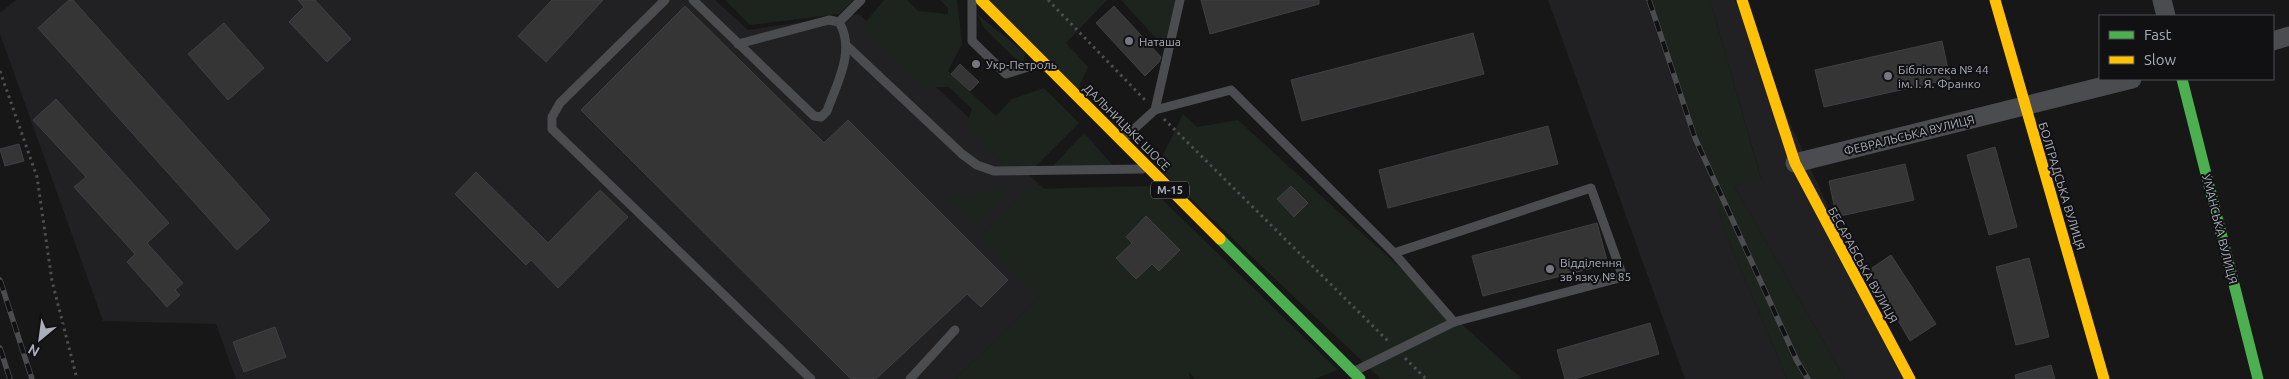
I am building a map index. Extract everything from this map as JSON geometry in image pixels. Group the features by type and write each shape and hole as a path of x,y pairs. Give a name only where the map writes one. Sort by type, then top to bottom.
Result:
{"street":[{"name":"ДАЛЬНИЦЬКЕ ШОСЕ","path":"981,0 1150,169 1350,377"},
{"name":"БЕСАРАБСЬКА ВУЛИЦЯ","path":"1742,0 1795,163 1910,379"},
{"name":"БОЛГРАДСЬКА ВУЛИЦЯ","path":"1995,0 2104,379"},
{"path":"2162,0 2166,15"},
{"path":"2274,41 2289,36"},
{"name":"ФЕВРАЛЬСЬКА ВУЛИЦЯ","path":"1795,163 2128,80"},
{"name":"УМАНСЬКА ВУЛИЦЯ","path":"2182,80 2258,379"}],"lane":[{"path":"665,0 560,103 552,118 552,129 811,379"},
{"path":"693,0 738,44 814,116 821,117 827,111 846,57 846,33 839,22 829,20 738,44"},
{"path":"839,22 861,0"},
{"path":"972,0 972,41 1006,74 1043,62"},
{"path":"1155,110 1180,0"},
{"path":"846,45 962,154 977,165 994,171 1150,169"},
{"path":"1122,141 1155,110 1230,90 1394,253 1454,322"},
{"path":"1350,377 1397,350 1454,322 1622,278 1592,188 1394,253"},
{"path":"910,379 955,330"}],"path":[{"path":"1048,0 1155,110 1426,379"},
{"path":"0,71 37,177 52,281 77,379"}],"shaded area":[{"path":"16,0 715,0 748,30 859,14 1099,241 955,379 236,379 216,324 103,321 0,34 0,13"},
{"path":"725,0 854,0 839,14 750,25"},
{"path":"884,0 907,0 918,11 948,14 948,8 940,0 957,0 962,44 948,71 996,116 1012,99 1044,88 1079,123 1034,168 1005,166 966,126 972,109 949,87 924,87 867,33 864,24"},
{"path":"988,0 1107,0 1066,43 1088,67 1077,91"},
{"path":"1121,0 1177,0 1165,48"},
{"path":"1548,0 1655,0 1727,236 1787,379 1685,379"},
{"path":"1650,0 1710,0 1761,179 1734,186 1845,379 1787,379 1727,236"},
{"path":"1710,0 1735,0 1905,379 1845,379 1734,186 1761,178"},
{"path":"978,15 1025,53 1023,66 984,28"},
{"path":"1183,114 1197,127 1238,120 1522,379 1381,379 1157,167"},
{"path":"1084,133 1115,168 1050,169"},
{"path":"1148,186 1338,370 1314,379 1195,379 1189,372 1190,379 955,379 1039,298 980,236 1028,189"},
{"path":"1012,187 976,227 948,198"}],"building":[{"path":"69,0 73,0 270,220 237,250 38,28"},
{"path":"298,0 315,0 351,39 327,62 289,22 304,7"},
{"path":"552,0 603,0 546,62 518,36"},
{"path":"1201,0 1319,0 1319,4 1210,34"},
{"path":"685,6 824,143 848,120 1008,280 981,307 967,294 876,379 851,379 581,110"},
{"name":"Наташа","path":"1114,6 1161,57 1159,62 1145,76 1096,23"},
{"path":"224,23 264,68 228,100 188,54"},
{"path":"1473,33 1484,74 1302,121 1291,80"},
{"path":"1942,41 1950,79 1824,107 1815,70"},
{"path":"960,64 979,82 970,91 951,74"},
{"path":"56,99 169,223 147,243 183,283 175,290 180,295 167,307 127,262 135,254 74,187 86,177 33,120"},
{"path":"1548,126 1558,164 1388,208 1379,170"},
{"path":"19,144 24,161 5,166 0,149"},
{"path":"1995,147 2017,227 1989,235 1967,155"},
{"path":"1905,164 1914,200 1840,216 1834,205 1829,181"},
{"path":"476,172 548,243 600,190 628,217 558,288 531,260 526,265 455,194"},
{"path":"1291,186 1308,203 1294,217 1277,199"},
{"path":"1146,216 1180,250 1159,271 1152,264 1136,279 1116,258 1132,243 1126,237"},
{"path":"1597,223 1608,264 1483,296 1472,256"},
{"path":"1891,255 1936,324 1910,341 1869,270"},
{"path":"2029,258 2049,337 2016,345 1996,267"},
{"path":"1650,323 1659,354 1574,379 1565,379 1557,350"},
{"path":"275,327 286,357 244,372 233,342"},
{"path":"2051,365 2055,379 2016,379 2015,375"}],"railway":[{"path":"1649,0 1695,138 1797,361 1808,379"},
{"path":"0,280 32,379"},
{"path":"0,348 10,379"}],"traffic: fast":[{"path":"2182,80 2258,379"},
{"path":"1220,239 1360,379"}],"traffic: slow":[{"path":"981,0 1220,239"},
{"path":"1742,0 1795,163 1910,379"},
{"path":"1995,0 2104,379"}],"place":[{"name":"Наташа","path":"1129,41"},
{"name":"Укр-Петроль","path":"976,64"},
{"name":"Бібліотека № 44 ім. І. Я. Франко","path":"1888,76"},
{"name":"Відділення зв'язку № 85","path":"1550,269"}]}
